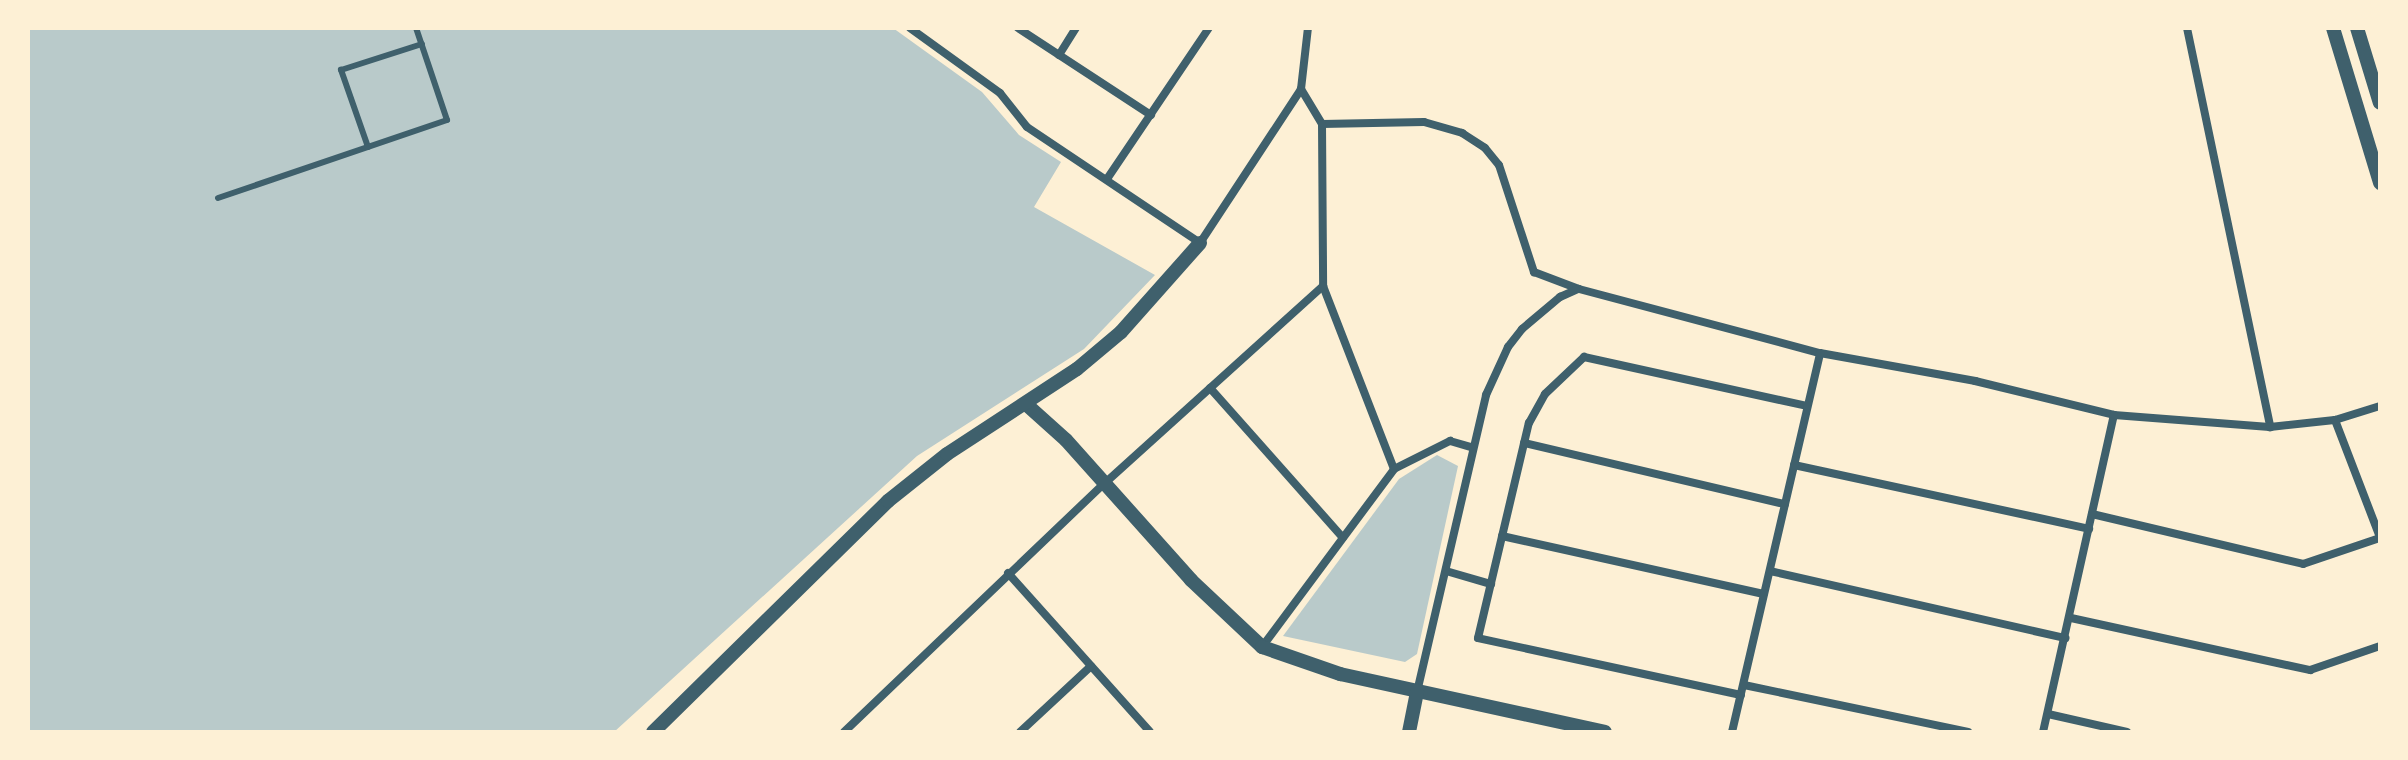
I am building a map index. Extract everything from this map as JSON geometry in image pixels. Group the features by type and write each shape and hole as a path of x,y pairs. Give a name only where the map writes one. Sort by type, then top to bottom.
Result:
{"street":[{"path":"910,28 1000,93 1027,127 1200,243"},
{"path":"1018,28 1151,115"},
{"path":"1059,55 1076,28"},
{"path":"1107,179 1209,28"},
{"path":"653,732 888,501 947,454 1027,405 1121,332 1200,243 1301,89 1308,28"},
{"path":"2187,28 2270,427"},
{"path":"2333,28 2380,183"},
{"path":"2357,28 2380,103"},
{"path":"1301,89 1322,124 1323,286 1394,469"},
{"path":"1322,124 1424,122 1474,140 1499,165 1534,272 1579,289 1820,353 1975,381 2114,415 2270,427 2335,420 2380,406"},
{"path":"844,732 1008,573 1323,286"},
{"path":"1409,732 1471,447 1508,347 1541,311 1579,289"},
{"path":"1732,732 1820,353"},
{"path":"1807,406 1584,357 1545,394 1524,443 1478,638 1968,732"},
{"path":"1210,388 1343,538"},
{"path":"1027,405 1105,483 1191,580 1262,647 1303,665 1605,732"},
{"path":"2043,732 2071,618 2114,415"},
{"path":"2092,514 2303,564 2380,537 2335,420"},
{"path":"1262,647 1394,469 1450,441 1471,447"},
{"path":"1524,443 1785,504"},
{"path":"1794,465 2089,529"},
{"path":"1502,536 1764,594"},
{"path":"1446,571 1491,584"},
{"path":"1770,571 2065,638"},
{"path":"1008,573 1150,732"},
{"path":"2071,618 2310,670 2380,646"},
{"path":"1020,732 1091,666"},
{"path":"2048,714 2127,732"}],"lane":[{"path":"218,198 447,120 416,28"},
{"path":"368,147 341,70 422,44"}],"shaded area":[{"path":"28,28 893,28 982,92 1019,135 1061,162 1034,207 1155,275 1084,349 917,456 614,732 28,732"},
{"path":"1437,455 1458,466 1417,654 1405,662 1283,636 1399,479"}]}
